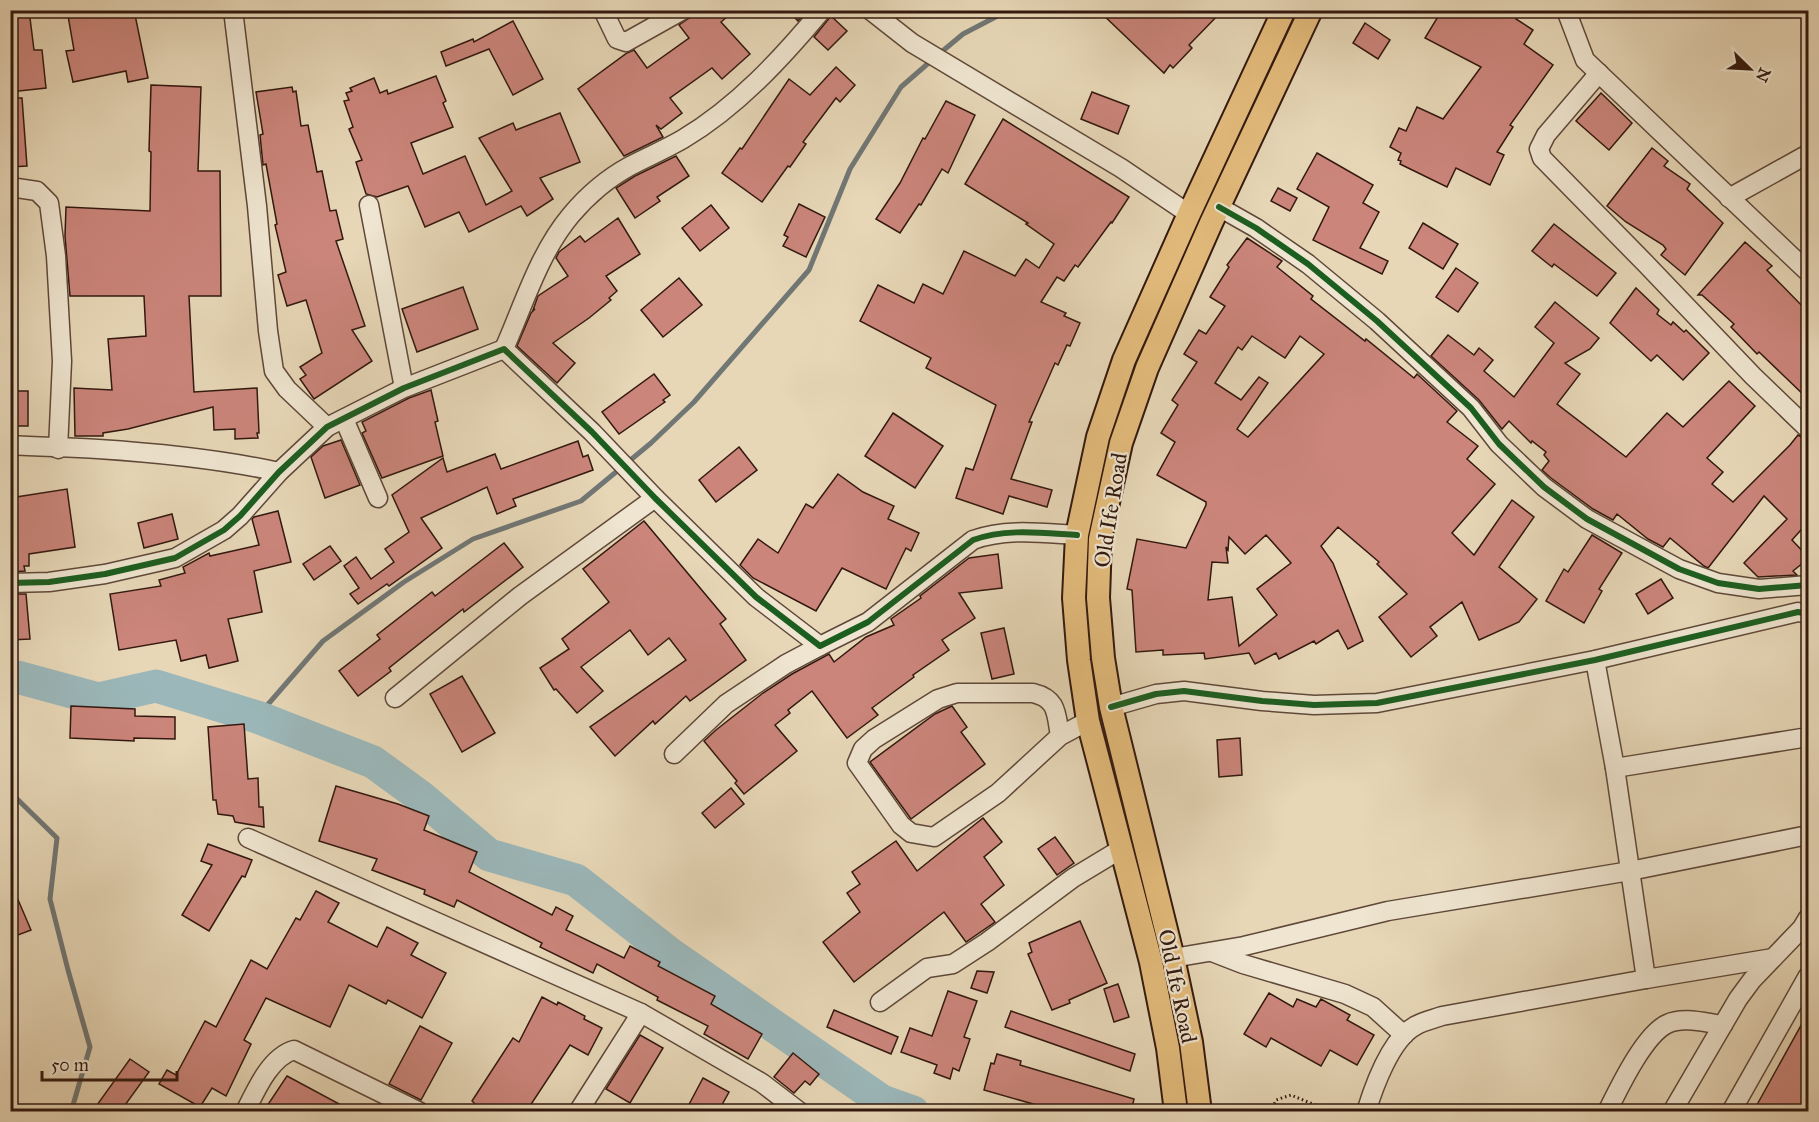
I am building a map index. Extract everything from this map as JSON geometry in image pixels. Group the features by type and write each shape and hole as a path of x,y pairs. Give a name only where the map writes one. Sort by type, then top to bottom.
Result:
{"main road":[{"name":"Old Ife Road","path":"1176,1112 1168,1048 1152,962 1088,721 1079,660 1074,598 1077,536 1098,437 1124,360 1284,10"},
{"name":"Old Ife Road","path":"1200,1112 1191,1042 1173,958 1111,706 1102,658 1098,598 1100,538 1120,443 1147,368 1187,276 1311,10"},
{"path":"1166,266 1187,276"}],"street":[{"path":"233,10 274,371 287,389 327,427"},
{"path":"603,10 617,39 626,42 682,10"},
{"path":"10,583 49,582 105,574 175,558 224,530 240,516 279,472 327,427 404,388 504,349 549,244 571,215 605,183 628,167 683,139 749,89 777,62 822,10"},
{"path":"870,10 912,43 1121,168 1189,214"},
{"path":"1566,10 1585,60 1809,272"},
{"path":"1599,73 1546,135 1539,148 1542,158 1753,376 1809,429"},
{"path":"1729,198 1809,154"},
{"path":"10,187 37,191 49,203 56,256 62,362 58,448"},
{"path":"369,205 404,388"},
{"path":"1219,207 1256,228 1308,264 1377,321 1471,408 1499,444 1544,488 1587,519 1678,569 1718,583 1759,589 1809,585"},
{"path":"504,349 592,432 655,498 756,597 820,646"},
{"path":"344,419 378,498"},
{"path":"10,445 94,448 164,454 239,463 279,472"},
{"path":"395,698 520,596 655,498"},
{"path":"674,754 726,704 786,664 868,622 973,540 993,533 1039,532 1077,536"},
{"path":"1111,706 1156,694 1184,691 1314,705 1377,703 1595,660 1798,612 1809,614"},
{"path":"1595,660 1615,768 1646,979"},
{"path":"1060,736 1054,705 1043,695 957,693 938,699 874,739 863,749 857,764 901,825 911,833 934,837 998,793 1060,736 1088,721"},
{"path":"1615,768 1809,737"},
{"path":"1173,958 1212,952 1388,911 1630,872 1809,835"},
{"path":"248,838 642,1013 762,1083 800,1112"},
{"path":"880,1002 927,968 953,964 987,942 1073,878 1121,849"},
{"path":"1672,1112 1738,999 1809,918"},
{"path":"1212,952 1243,964 1345,994 1372,1007 1404,1035"},
{"path":"1366,1112 1372,1091 1395,1047 1415,1026 1442,1016 1773,958"},
{"path":"1731,1112 1809,976"},
{"path":"578,1112 642,1013"},
{"path":"1607,1112 1623,1080 1652,1036 1668,1024 1684,1020 1723,1025"},
{"path":"245,1112 255,1092 282,1053 294,1050 420,1112"}],"path":[{"path":"1271,1112 1276,1100 1291,1095 1332,1112"}],"building":[{"path":"10,10 29,10 34,50 42,50 46,88 10,92"},
{"path":"67,10 134,10 148,78 128,82 126,71 73,82 66,51 74,50"},
{"path":"694,10 735,10 721,22 750,54 722,79 712,68 670,98 682,113 661,129 656,125 663,137 624,156 578,89 634,50 647,68 689,38 679,25 692,16"},
{"path":"788,10 807,10 798,21"},
{"path":"1098,10 1223,10 1189,45 1192,48 1173,68 1170,65 1164,73"},
{"path":"1442,10 1522,10 1516,19 1533,30 1524,44 1553,65 1510,125 1513,127 1497,152 1504,155 1490,185 1456,168 1447,187 1400,164 1401,161 1398,160 1401,153 1390,147 1399,128 1406,131 1417,107 1443,119 1481,67 1425,38"},
{"path":"831,16 847,31 828,50 814,37"},
{"path":"513,21 543,79 513,95 489,49 446,66 441,52 473,39 474,42"},
{"path":"1365,23 1390,40 1378,59 1353,43"},
{"path":"836,67 855,85 840,102 836,98 803,142 806,144 790,167 788,166 762,202 722,173 740,148 742,149 789,79 810,95"},
{"path":"436,76 446,101 443,103 453,127 411,143 423,174 465,156 486,205 512,191 479,138 513,123 516,130 560,113 580,162 540,178 553,199 527,216 521,206 469,232 459,212 425,227 408,186 377,197 366,194 356,162 362,160 349,129 353,127 344,101 349,100 346,93 352,91 350,88 374,78 380,93 387,90 388,94"},
{"path":"151,85 201,87 198,171 220,171 221,296 189,296 194,392 257,388 258,438 235,439 235,429 214,430 213,407 128,429 103,433 103,436 75,436 74,388 112,390 108,339 146,336 144,296 70,296 65,236 66,207 150,211"},
{"path":"292,87 293,92 296,91 301,126 308,125 317,172 322,171 330,211 336,210 343,239 336,241 365,326 352,330 372,361 314,399 300,379 306,375 300,367 322,353 306,300 287,306 278,275 286,272 275,225 277,224 266,164 263,165 260,135 263,134 256,92"},
{"path":"1092,92 1129,106 1118,134 1081,119"},
{"path":"1601,93 1632,123 1609,150 1576,121"},
{"path":"10,98 22,98 27,166 10,167"},
{"path":"946,101 975,115 948,173 942,169 921,205 919,204 900,233 876,219 900,183 923,138 925,139"},
{"path":"1003,119 1129,197 1078,267 1075,265 1064,281 1057,277 1041,302 1066,313 1064,316 1080,323 1070,346 1067,345 1058,365 1055,363 1029,422 1032,422 1011,479 1052,490 1047,507 1009,496 1003,514 956,498 966,468 973,470 996,405 926,368 931,358 860,321 878,285 914,303 923,284 943,294 964,251 1015,276 1026,259 1039,268 1054,244 1026,224 1028,223 965,184"},
{"path":"1652,148 1668,161 1664,166 1690,184 1687,189 1723,223 1685,275 1661,255 1666,249 1663,245 1626,222 1607,206"},
{"path":"1317,153 1373,185 1363,203 1379,212 1360,248 1388,261 1382,274 1313,240 1329,207 1297,189"},
{"path":"676,156 689,176 657,197 660,201 635,218 616,188"},
{"path":"1278,188 1297,198 1290,211 1271,201"},
{"path":"799,204 825,217 806,257 783,246 788,237 784,235"},
{"path":"711,205 729,228 700,251 682,228"},
{"path":"618,218 640,254 606,276 617,291 609,298 611,300 553,343 575,363 557,383 517,346 531,313 535,309 533,310 538,296 568,276 556,258 559,252 580,236 585,242"},
{"path":"1423,223 1458,244 1443,269 1409,248"},
{"path":"1554,224 1616,273 1597,296 1554,264 1552,267 1532,251"},
{"path":"1247,238 1282,261 1277,267 1313,296 1311,299 1414,378 1417,374 1457,411 1447,422 1478,446 1467,459 1495,484 1452,533 1474,555 1512,500 1534,517 1499,567 1537,599 1519,622 1479,640 1462,602 1430,627 1437,636 1411,657 1379,617 1407,594 1377,564 1379,562 1338,527 1321,546 1333,563 1363,641 1348,649 1338,630 1316,644 1314,641 1279,659 1276,653 1255,664 1249,653 1205,659 1204,653 1163,655 1163,650 1136,652 1132,590 1127,589 1137,539 1186,548 1206,505 1206,502 1157,475 1175,442 1161,433 1178,405 1172,400 1197,362 1184,354 1199,330 1206,334 1225,306 1210,297 1229,267 1227,265","holes":["1252,336 1285,358 1300,336 1324,354 1248,437 1237,429 1268,383 1259,377 1241,400 1215,383 1238,347 1242,350","1266,535 1291,563 1257,589 1277,615 1239,646 1232,597 1208,600 1212,562 1228,563 1226,547 1228,550 1229,537 1245,554"]},
{"path":"1745,242 1772,266 1767,270 1809,313 1809,400 1759,352 1757,354 1731,327 1734,324 1702,295 1698,295"},
{"path":"1456,268 1478,283 1458,312 1436,297"},
{"path":"679,278 702,305 663,337 641,310"},
{"path":"463,287 478,329 417,352 402,309"},
{"path":"1636,288 1659,310 1657,314 1671,325 1673,322 1684,332 1686,330 1709,353 1683,380 1657,355 1651,361 1610,323"},
{"path":"1555,302 1599,338 1590,349 1565,363 1580,374 1557,404 1626,457 1667,413 1683,427 1729,381 1755,406 1707,458 1723,472 1712,484 1733,502 1798,435 1809,441 1809,521 1792,540 1809,558 1793,571 1797,575 1758,577 1744,563 1787,519 1764,496 1708,568 1670,538 1663,547 1648,539 1617,514 1613,520 1593,509 1551,478 1542,470 1549,461 1544,455 1546,452 1532,441 1531,443 1509,421 1502,429 1479,400 1431,356 1448,335 1474,355 1479,348 1493,360 1484,371 1514,397 1554,343 1535,327"},
{"path":"654,374 670,395 663,400 665,402 619,434 602,412"},
{"path":"431,390 443,456 382,478 362,433 366,431 362,422 409,398"},
{"path":"10,391 28,391 28,426 10,426"},
{"path":"893,413 943,446 915,488 865,456"},
{"path":"341,440 360,485 325,498 311,457 323,446"},
{"path":"578,441 583,457 588,455 593,470 513,499 516,506 497,514 487,487 421,518 442,548 389,586 387,584 358,604 350,594 359,588 344,566 356,557 371,579 394,562 385,549 409,532 392,495 443,458 447,472 495,454 501,469"},
{"path":"739,447 757,470 716,502 699,480"},
{"path":"838,474 863,492 894,506 888,519 919,533 911,551 906,548 886,589 842,568 816,611 753,578 740,565 758,539 778,553 806,504 813,508"},
{"path":"67,489 75,547 29,554 29,566 24,566 25,571 10,572 10,498"},
{"path":"278,511 291,562 254,571 262,612 228,619 238,661 209,668 206,655 181,661 176,640 119,650 110,594 161,586 159,580 185,573 183,567 209,553 210,556 259,545 252,519"},
{"path":"172,514 178,539 144,548 138,523"},
{"path":"644,521 726,619 720,624 746,660 690,701 686,696 655,724 653,721 615,756 590,727 686,660 669,638 648,655 630,630 581,667 603,691 577,713 556,689 554,690 540,668 569,649 562,639 609,602 583,569"},
{"path":"1592,535 1622,553 1599,589 1602,591 1584,623 1546,601 1564,569 1568,572"},
{"path":"504,543 523,567 464,612 463,609 389,668 391,671 358,696 339,671 380,639 377,635 432,592 435,596"},
{"path":"330,546 341,561 314,580 303,564"},
{"path":"998,554 1002,588 959,593 975,618 942,640 949,650 872,708 878,715 847,738 812,691 788,710 790,713 775,725 797,751 744,794 735,783 737,781 704,741 763,693 792,674 829,654 834,662 866,637 894,625 891,619 921,598 920,596 969,558"},
{"path":"1661,579 1673,598 1648,614 1636,594"},
{"path":"10,594 26,594 30,639 10,640"},
{"path":"1004,628 1014,674 992,679 981,633"},
{"path":"462,676 495,733 462,752 430,694"},
{"path":"71,706 135,709 135,716 175,717 175,739 134,738 134,741 70,738"},
{"path":"952,706 967,727 961,732 985,764 911,819 870,762 935,714"},
{"path":"244,724 248,779 258,778 259,807 263,807 264,827 235,822 233,816 218,814 216,800 213,800 208,727"},
{"path":"1240,738 1242,775 1219,777 1217,740"},
{"path":"336,786 398,804 429,816 424,830 477,852 469,872 552,915 556,907 573,916 566,930 624,958 630,946 660,962 658,966 715,996 711,1004 762,1034 748,1059 704,1034 708,1026 657,1000 658,997 597,964 593,973 540,947 542,943 457,900 454,907 424,894 425,890 372,870 377,859 319,841"},
{"path":"731,788 744,804 715,828 702,813"},
{"path":"983,818 1002,842 984,857 1004,885 981,904 995,922 966,942 944,912 854,982 823,942 860,912 847,893 860,884 852,872 896,841 917,871"},
{"path":"1055,837 1074,863 1057,875 1038,849"},
{"path":"208,844 252,860 245,877 242,876 209,931 182,915 212,865 201,861"},
{"path":"10,881 31,930 10,938"},
{"path":"316,891 339,903 328,922 377,947 387,927 418,943 411,955 446,973 422,1018 388,1000 386,1004 349,985 330,1027 266,998 244,1040 251,1044 226,1096 212,1088 200,1107 159,1084 167,1070 176,1075 205,1021 216,1027 251,960 267,969 296,918 300,920"},
{"path":"1080,921 1107,983 1052,1010 1028,954 1032,952 1029,943"},
{"path":"977,971 994,972 987,993 971,988"},
{"path":"1118,984 1129,1017 1114,1022 1104,989"},
{"path":"948,991 977,1001 964,1037 970,1039 959,1071 953,1068 950,1079 934,1073 937,1065 901,1052 910,1028 932,1036"},
{"path":"1269,993 1293,1007 1297,999 1316,1007 1321,999 1350,1015 1347,1020 1374,1035 1357,1065 1330,1050 1321,1066 1271,1038 1266,1047 1244,1034"},
{"path":"542,997 557,1005 558,1002 602,1028 588,1055 570,1045 526,1112 483,1112 472,1101 513,1038 519,1042"},
{"path":"834,1010 898,1037 891,1054 827,1027"},
{"path":"1011,1011 1135,1054 1130,1071 1005,1027"},
{"path":"1809,1011 1809,1095 1801,1112 1753,1112"},
{"path":"420,1026 452,1043 421,1100 389,1084"},
{"path":"640,1035 663,1048 630,1103 606,1089"},
{"path":"793,1053 819,1074 810,1085 805,1081 794,1093 774,1077"},
{"path":"997,1054 1021,1061 1020,1065 1134,1099 1131,1112 1061,1112 984,1090 991,1063 994,1064"},
{"path":"130,1059 149,1072 120,1112 92,1112"},
{"path":"287,1076 354,1112 263,1112"},
{"path":"703,1078 729,1092 718,1112 685,1112"}],"waterway":[{"path":"939,54 963,34 1009,10"},
{"path":"257,717 323,641 404,582 473,539 581,501 651,443 694,402 809,270 850,169 901,87 932,60"},
{"path":"10,679 17,677 98,699 156,686 257,717 373,762 421,797 489,855 576,880 669,953 882,1101 913,1112"},
{"path":"10,792 57,838 50,899 90,1047 71,1112"}],"cycle path":[{"path":"1219,207 1256,228 1308,264 1377,321 1471,408 1499,444 1544,487 1587,519 1679,569 1718,583 1759,589 1808,585"},
{"path":"10,583 49,582 105,574 175,558 224,530 240,516 279,472 327,427 404,388 504,349 592,432 655,498 756,597 820,646 868,622 973,540 1011,533 1077,535"},
{"path":"1111,707 1156,694 1184,691 1314,705 1377,703 1595,660 1798,612 1808,614"}]}
